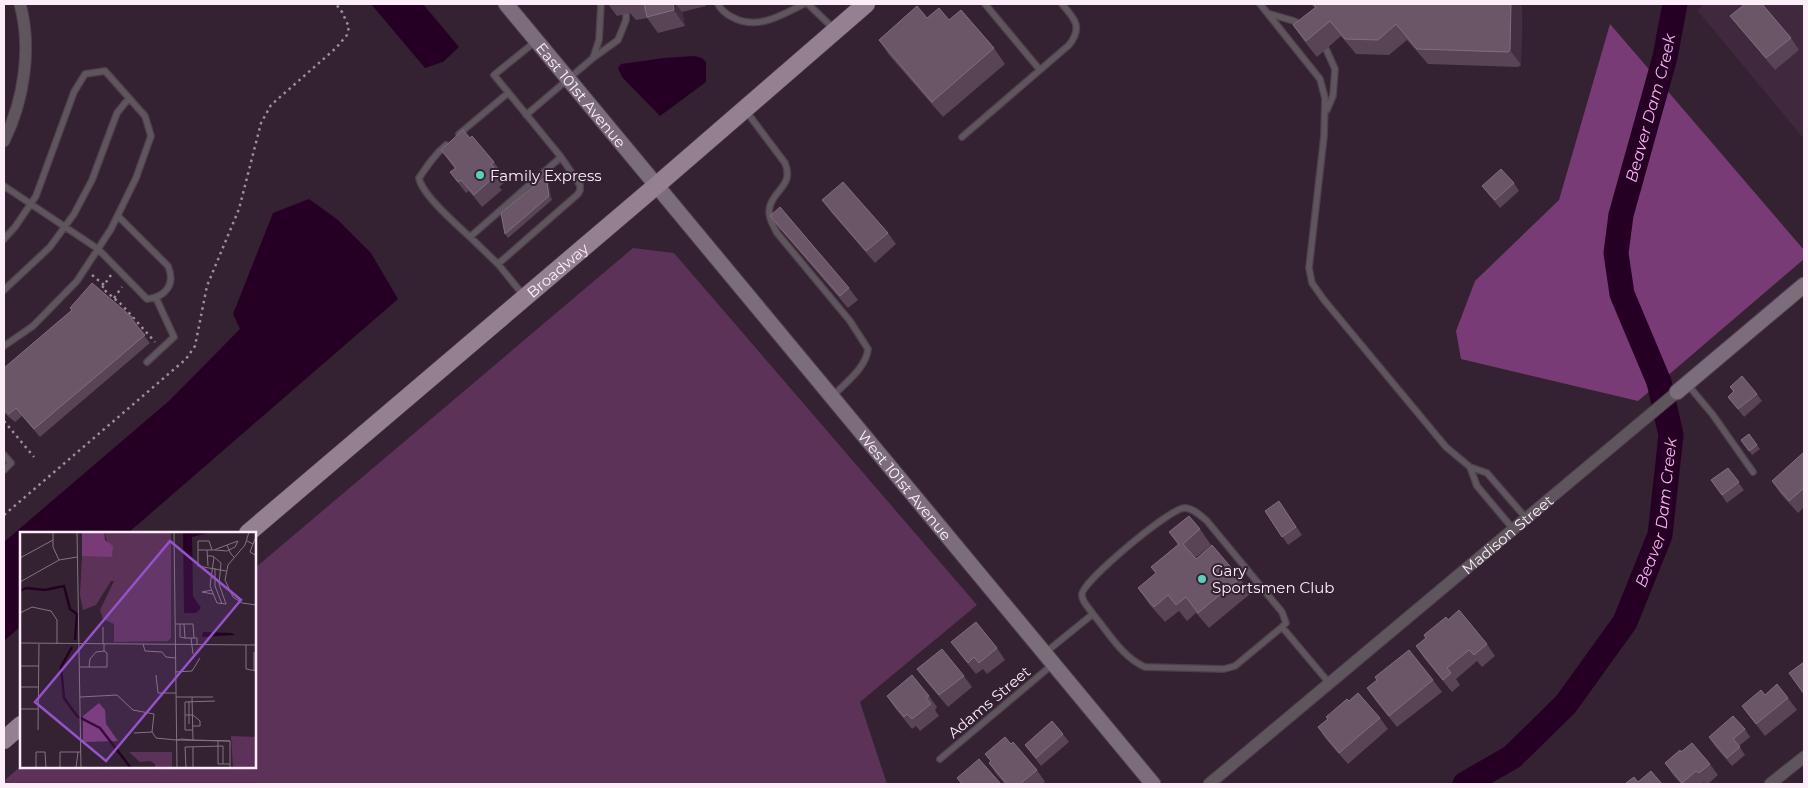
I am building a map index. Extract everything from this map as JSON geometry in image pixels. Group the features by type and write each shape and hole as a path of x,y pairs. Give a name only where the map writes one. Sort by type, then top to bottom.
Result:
{"main road":[{"name":"Broadway","path":"249,532 525,298 866,4"},
{"path":"4,740 20,726"}],"street":[{"path":"4,141 13,122 26,64 23,14 20,4"},
{"name":"East 101st Avenue","path":"506,4 657,185"},
{"name":"West 101st Avenue","path":"657,185 1153,784"},
{"name":"Madison Street","path":"1209,784 1514,530 1804,284"},
{"path":"1770,784 1804,757"}],"lane":[{"path":"593,58 599,40 601,4"},
{"path":"718,4 727,15 739,21 756,24 804,4"},
{"path":"808,4 835,31"},
{"path":"984,4 1040,70"},
{"path":"962,137 1074,39 1077,28 1076,22 1062,4"},
{"path":"1260,4 1320,79 1325,98 1319,194 1309,268 1312,283 1446,447 1470,467 1487,473 1527,519"},
{"path":"1268,13 1294,22 1307,29"},
{"path":"526,115 568,78 618,40 626,20 626,14"},
{"path":"498,264 578,194 580,190 580,185 561,157 494,75 536,40"},
{"path":"1325,115 1333,96 1335,69 1326,49"},
{"path":"4,239 36,196 74,92 85,74 105,72 145,116 152,136 136,178 118,216 77,281 33,326 4,346"},
{"path":"508,93 440,151 419,178 420,185 426,192 498,264 525,298"},
{"path":"4,290 50,247 74,214 92,180 117,113 129,98"},
{"path":"744,109 785,163 788,171 787,179 770,206 770,217 777,233 850,321 868,349 867,358 832,396"},
{"path":"470,237 561,157"},
{"path":"4,186 98,248 146,299 156,298 164,294 169,286 172,275 168,266 118,216"},
{"path":"147,362 174,337 156,298"},
{"path":"1682,387 1713,415 1753,472"},
{"path":"4,455 11,463 4,470"},
{"path":"1470,467 1477,486 1514,530"},
{"path":"1185,508 1192,510 1207,521 1282,612 1286,623 1282,628 1235,666 1213,669 1145,667 1137,664 1129,656 1093,614 1082,598 1082,592 1085,586 1097,574 1162,519 1175,510 1185,508"},
{"name":"Adams Street","path":"940,759 1049,658 1093,614"},
{"path":"1282,628 1330,684"}],"path":[{"path":"4,515 186,359 195,346 207,286 239,209 261,123 271,105 336,48 347,35 349,27 336,4"},
{"path":"87,279 91,274 104,285"},
{"path":"112,275 102,288 122,305 161,348"},
{"path":"114,298 123,287 117,281"},
{"path":"104,297 108,293"},
{"path":"4,421 34,457"}],"shaded area":[{"path":"371,4 423,4 459,47 443,62 425,68"},
{"path":"1704,4 1804,4 1804,139 1697,10"},
{"path":"1610,24 1804,250 1804,259 1638,401 1461,359 1456,331 1475,281 1559,200"},
{"path":"694,56 702,58 706,62 706,82 660,116 622,77 618,68 621,64"},
{"path":"309,199 338,220 371,253 398,299 129,532 20,532 20,627 4,641 4,542 170,400 240,329 233,314 273,213"},
{"path":"633,248 674,253 977,605 860,702 887,784 4,784 4,781 20,767 256,768 256,567"}],"building":[{"path":"644,4 673,4 674,10 647,17"},
{"path":"1313,4 1511,4 1510,50 1508,52 1417,49 1396,24 1378,40 1345,39 1330,21 1306,41 1293,25 1316,7"},
{"path":"1745,4 1762,4 1791,38 1766,58 1730,16"},
{"path":"917,6 927,18 939,8 949,20 961,10 994,48 932,102 879,40"},
{"name":"Family Express","path":"463,130 470,138 472,136 494,162 491,164 496,170 491,175 493,178 474,195 461,180 458,182 450,172 456,168 441,150"},
{"path":"1501,169 1514,183 1495,200 1482,186"},
{"name":"Family Express","path":"546,176 549,196 505,234 501,213"},
{"path":"843,182 888,233 866,251 822,200"},
{"path":"780,207 849,288 840,296 770,216"},
{"path":"92,283 133,318 131,319 145,335 34,429 16,408 9,414 4,410 4,368 72,310 70,308"},
{"path":"1742,376 1757,394 1738,409 1728,397 1734,391 1730,387"},
{"path":"1749,434 1757,445 1749,451 1741,440"},
{"path":"1804,452 1804,488 1789,501 1772,481"},
{"path":"1728,468 1739,482 1722,495 1711,480"},
{"path":"1279,501 1296,527 1282,537 1265,511"},
{"path":"1189,516 1200,529 1183,544 1196,559 1212,545 1240,578 1198,613 1186,597 1176,605 1168,595 1154,607 1138,588 1156,573 1151,567 1179,544 1169,532"},
{"path":"1459,610 1487,644 1474,655 1469,650 1447,668 1451,673 1443,680 1416,646 1426,638 1424,635 1446,617 1448,620"},
{"path":"976,622 997,648 979,663 974,657 968,663 951,642"},
{"path":"942,649 964,676 939,695 917,669"},
{"path":"1409,650 1433,680 1389,716 1367,688 1377,680 1375,677"},
{"path":"1804,662 1804,694 1789,673"},
{"path":"912,675 929,696 926,698 931,704 912,719 907,714 904,717 887,696"},
{"path":"1777,684 1788,698 1756,724 1742,706 1761,690 1765,695"},
{"path":"1358,693 1380,718 1339,753 1318,727 1328,719 1326,717 1347,699 1349,701"},
{"path":"1733,716 1745,729 1733,739 1740,747 1727,758 1709,737"},
{"path":"1052,721 1063,734 1036,758 1025,745"},
{"path":"1005,737 1011,744 1013,742 1037,770 1020,784 1007,784 989,763 991,761 985,754"},
{"path":"1692,743 1710,764 1699,773 1696,771 1682,783 1665,763 1680,750 1681,752"},
{"path":"979,759 1001,784 962,784 957,778"},
{"path":"1651,771 1662,784 1626,783 1634,777 1638,782"}],"waterway":[{"name":"Beaver Dam Creek","path":"1465,784 1512,757 1566,704 1625,622 1660,535 1671,435 1659,382 1622,294 1616,253 1621,215 1665,57 1675,4"}],"place":[{"name":"Family Express","path":"480,175"},
{"name":"Gary Sportsmen Club","path":"1202,579"}]}
